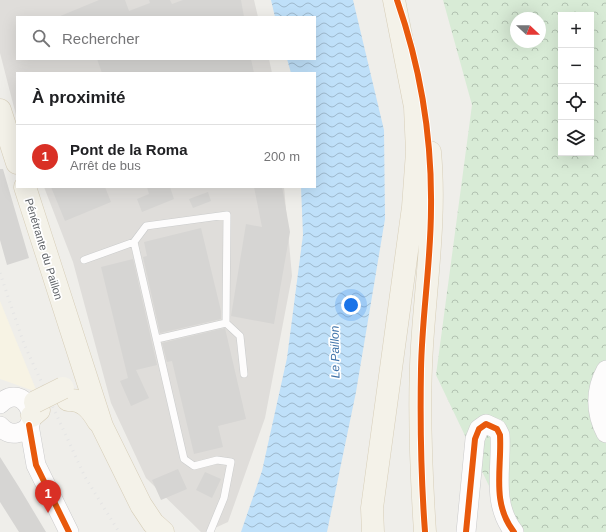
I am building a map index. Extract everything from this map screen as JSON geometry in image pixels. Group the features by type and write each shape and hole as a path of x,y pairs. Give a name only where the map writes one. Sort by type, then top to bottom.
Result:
{"main road":[{"path":"372,530 372,508 413,207 417,152 415,106 396,0"},
{"path":"396,0 404,22 417,74 428,133 431,171 431,226 421,368 422,477 425,532"},
{"path":"0,110 16,160"},
{"name":"Pénétrante du Paillon","path":"25,188 64,311"},
{"path":"64,311 67,337 74,368 65,394"},
{"path":"64,311 75,337 90,391 102,426 141,505 153,523 163,532"},
{"path":"22,407 65,394 84,404 102,426"}],"street":[{"path":"606,370 598,392 597,410 606,432"},
{"path":"3,429 16,433 25,429 22,407"},
{"path":"22,407 36,465 68,532"},
{"path":"466,532 475,439 479,429 486,424 497,429 500,435 498,484 500,504 506,520 514,532"},
{"path":"3,429 36,465"}],"lane":[{"path":"84,260 134,242 146,226 227,215 226,323 240,336 244,374"},
{"path":"134,242 184,459 194,466 217,460 230,462 224,498 210,532"},
{"path":"157,339 226,323"}],"shaded area":[{"path":"0,0 254,0 258,16 16,16 16,60 269,60 272,72 16,72 16,115 0,53"},
{"path":"44,188 284,188 292,276 265,418 228,522 206,532 201,532 146,478 111,403 73,262"},
{"path":"0,301 37,392 0,379"}],"green space":[{"path":"443,0 606,0 606,532 511,532 436,375 472,105"}],"water":[{"name":"Le Paillon","path":"271,0 353,0 384,130 385,219 356,392 327,532 241,532 262,471 287,358 303,235 301,188 316,188 316,72 291,72 287,60 316,60 316,16 275,16"}],"building":[{"path":"99,0 125,0 129,11 150,3 149,0 170,0 172,4 183,0 241,0 244,16 60,16"},
{"path":"97,60 251,60 254,72 102,72"},
{"path":"0,169 3,169 29,258 7,265 0,240"},
{"path":"51,188 105,188 111,202 65,221"},
{"path":"147,188 170,188 174,199 142,212 137,199 149,194"},
{"path":"254,188 282,188 290,232 274,324 231,316 246,224 262,227"},
{"path":"208,192 211,201 193,208 189,199"},
{"path":"201,228 221,311 221,319 160,333 143,257 147,256 144,242"},
{"path":"133,259 157,365 136,370 149,398 131,406 120,381 128,378 101,267"},
{"path":"225,328 246,419 218,426 223,447 194,454 172,361 167,362 162,343"},
{"path":"0,457 46,532 19,532 0,502"},
{"path":"178,469 187,489 161,500 152,480"},
{"path":"205,472 221,479 212,498 196,490"}],"railway":[{"path":"0,273 24,344 85,477 119,532"}],"cycle path":[{"path":"397,0 412,50 423,102 427,129 431,182 430,248 421,369 421,450 425,532"},
{"path":"466,532 475,439 479,429 486,424 497,429 500,435 500,497 502,509 514,532"},
{"path":"29,425 36,465 69,532"}],"place":[{"name":"Pont de la Roma","path":"48,513"}]}
